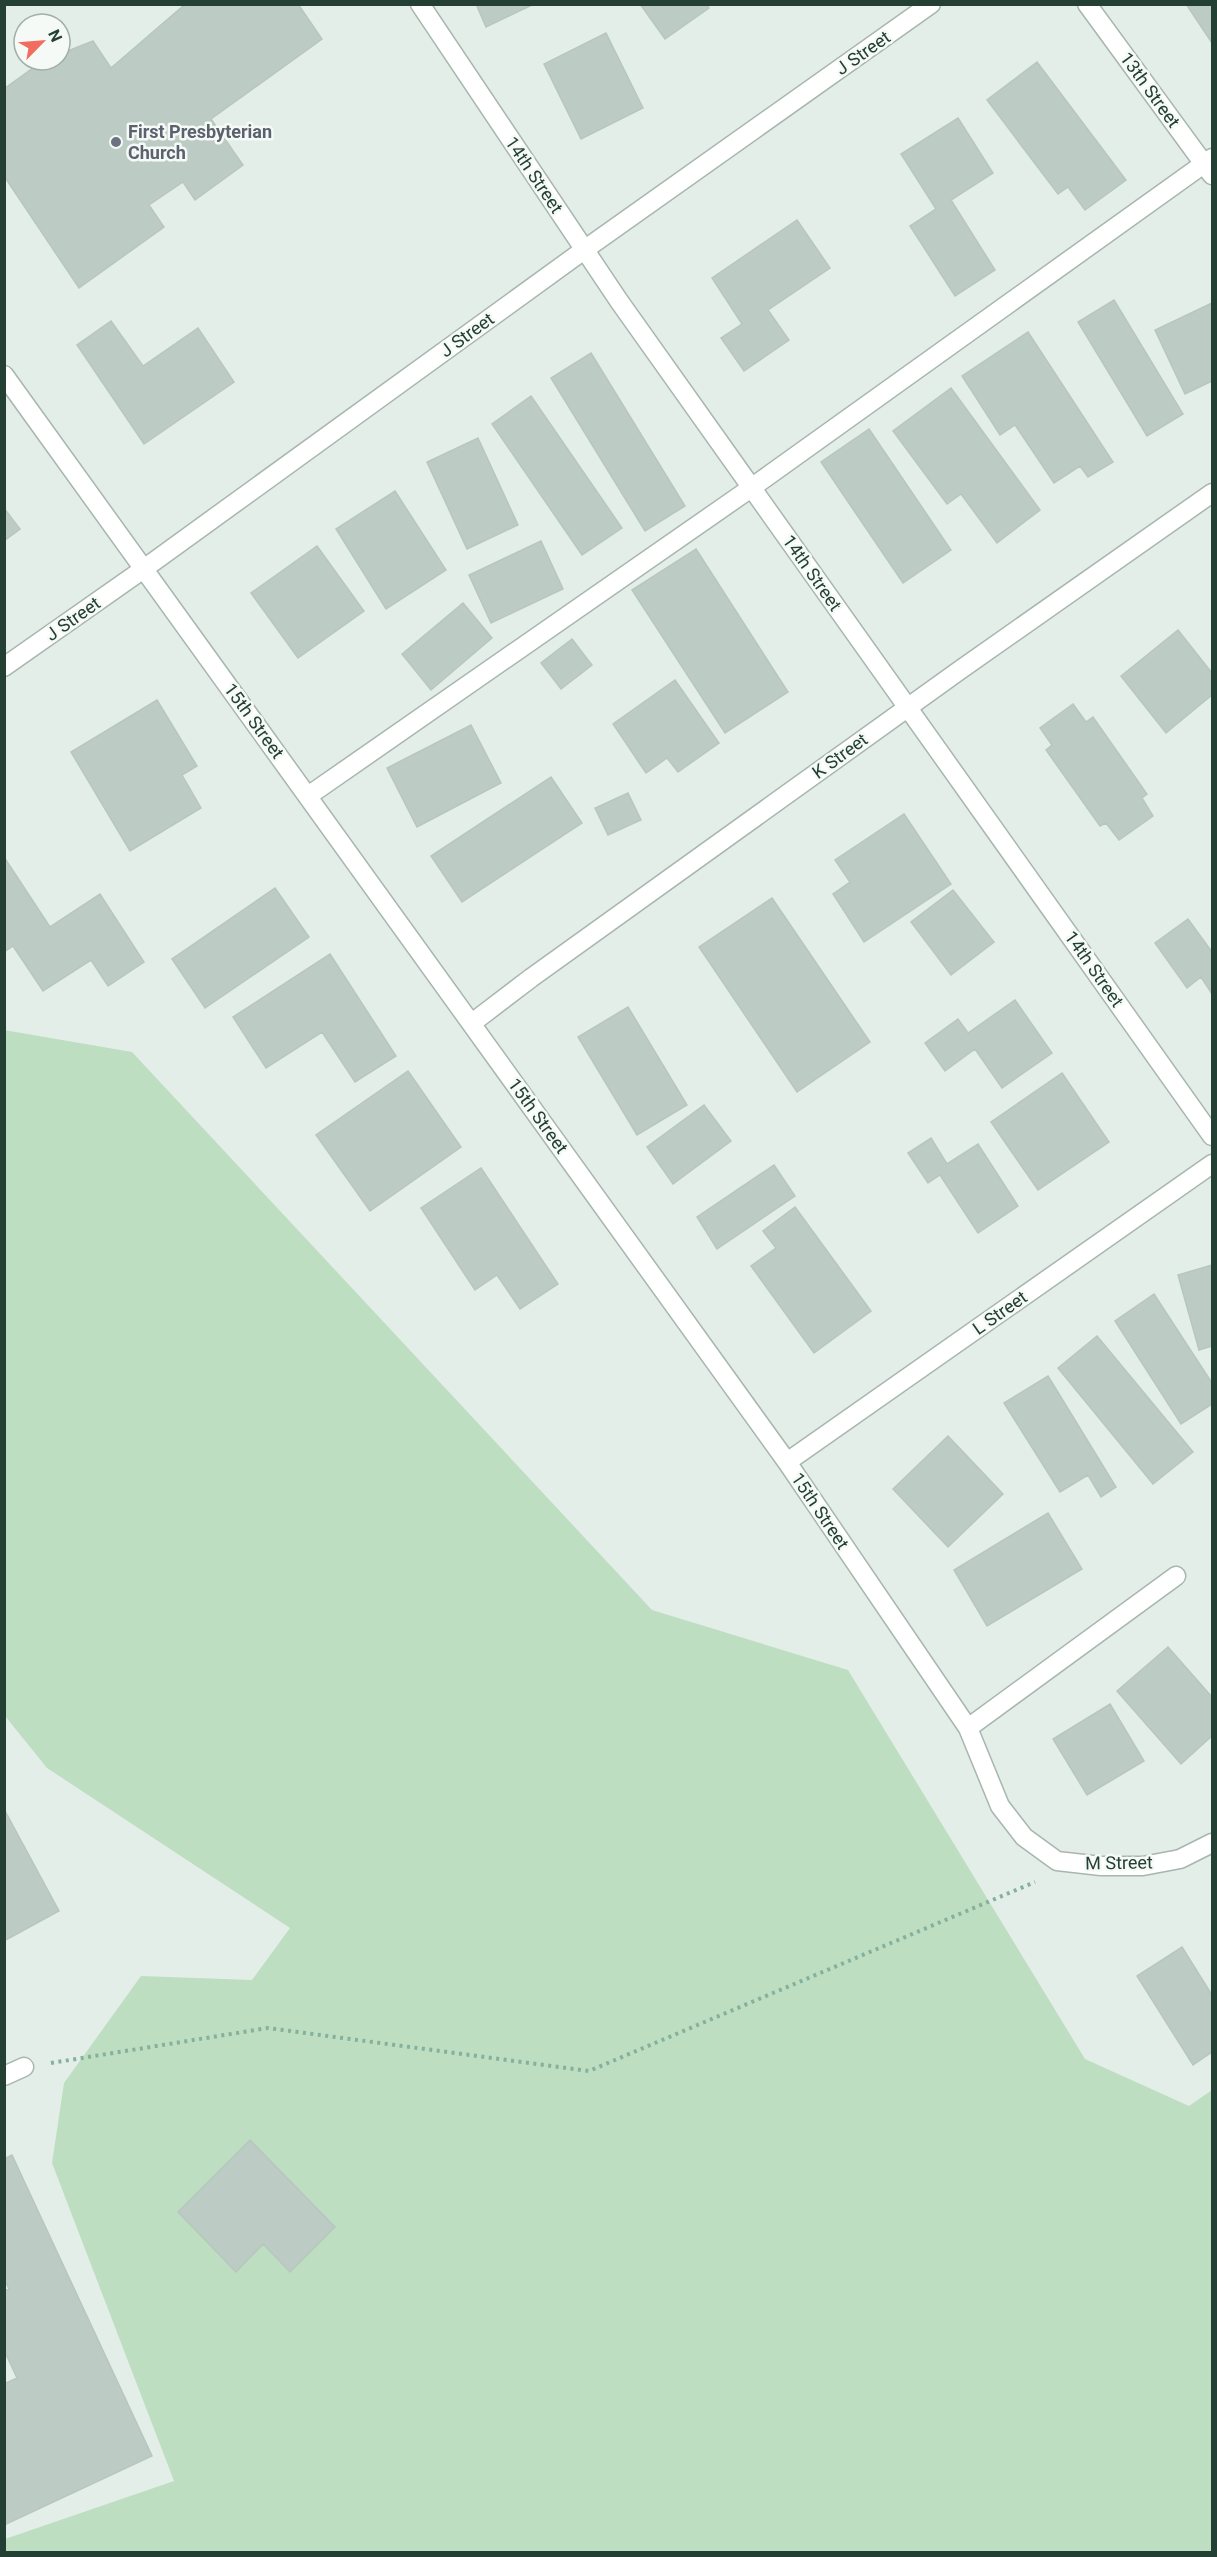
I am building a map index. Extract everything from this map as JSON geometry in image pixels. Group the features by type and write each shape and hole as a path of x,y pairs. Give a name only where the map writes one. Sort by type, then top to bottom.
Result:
{"street":[{"name":"J Street","path":"4,667 146,568 584,250 931,4"},
{"name":"13th Street","path":"1087,4 1210,166"},
{"name":"14th Street","path":"421,5 584,250 1212,1136"},
{"path":"308,796 1210,166"},
{"name":"15th Street","path":"4,375 146,568 787,1462 968,1728 1000,1806 1024,1837 1057,1861"},
{"name":"K Street","path":"472,1023 531,978 1212,493"},
{"name":"L Street","path":"787,1462 1212,1164"},
{"path":"968,1728 1176,1576"},
{"name":"M Street","path":"1057,1861 1101,1866 1143,1866 1180,1858 1212,1843"},
{"path":"4,2076 24,2067"}],"path":[{"path":"24,2067 268,2028 589,2071 1044,1879 1057,1861"}],"green space":[{"path":"4,1030 132,1052 652,1610 848,1670 1085,2059 1189,2106 1212,2090 1212,2552 5,2552 5,2539 174,2481 52,2163 64,2083 141,1976 252,1980 290,1928 47,1768 5,1716"}],"building":[{"name":"First Presbyterian Church","path":"188,4 298,4 322,39 211,119 243,165 195,200 183,182 149,205 164,227 79,288 4,176 4,89 27,72 72,72 72,49 93,41 111,68"},
{"path":"476,4 534,4 486,27"},
{"path":"640,4 707,4 709,8 665,39"},
{"path":"1186,4 1212,4 1212,43"},
{"path":"606,33 643,108 581,139 544,64"},
{"path":"1037,62 1126,180 1085,210 1068,187 1058,194 987,100"},
{"path":"958,118 993,173 951,200 995,270 955,296 910,226 936,209 901,154"},
{"path":"797,220 830,268 768,310 789,340 744,371 721,338 742,324 712,278"},
{"path":"1114,300 1183,414 1147,436 1078,322"},
{"path":"1212,303 1212,381 1185,394 1155,330"},
{"path":"111,321 143,366 198,328 234,382 144,444 77,345"},
{"path":"1028,332 1113,462 1088,477 1080,466 1054,483 1015,425 1000,435 962,376"},
{"path":"591,353 685,506 645,531 551,378"},
{"path":"951,388 1040,510 997,543 961,494 947,504 893,431"},
{"path":"531,396 622,528 582,555 492,424"},
{"path":"869,429 951,550 903,583 821,462"},
{"path":"478,438 518,525 467,549 427,462"},
{"path":"395,491 446,570 386,609 336,529"},
{"path":"4,508 20,529 4,541"},
{"path":"541,541 563,589 491,623 469,575"},
{"path":"317,546 364,611 298,658 251,593"},
{"path":"696,549 788,692 725,733 632,590"},
{"path":"463,603 492,638 431,690 402,654"},
{"path":"1178,630 1212,673 1212,695 1166,733 1121,676"},
{"path":"572,639 592,665 561,689 541,663"},
{"path":"675,680 719,743 678,772 667,758 646,773 613,724"},
{"path":"157,700 197,766 182,775 201,808 130,851 71,752"},
{"path":"1073,704 1086,722 1093,717 1147,794 1142,798 1153,816 1119,840 1106,823 1100,826 1046,750 1052,745 1040,728"},
{"path":"471,725 501,783 417,827 387,768"},
{"path":"551,777 582,823 462,902 431,856"},
{"path":"628,793 641,820 608,835 595,808"},
{"path":"904,814 951,884 864,942 833,894 850,882 835,860"},
{"path":"4,857 50,927 100,894 144,962 108,986 91,960 43,991 13,946 4,952"},
{"path":"275,888 309,937 205,1008 172,959"},
{"path":"953,890 994,942 951,975 911,922"},
{"path":"772,898 870,1042 797,1092 699,947"},
{"path":"1188,919 1212,952 1212,994 1201,977 1187,988 1155,943"},
{"path":"330,954 396,1056 355,1082 322,1032 266,1068 233,1017"},
{"path":"1015,1000 1052,1053 1002,1088 975,1049 945,1071 925,1043 958,1019 968,1033"},
{"path":"628,1007 687,1105 637,1135 578,1037"},
{"path":"408,1071 461,1147 370,1211 316,1135"},
{"path":"1062,1073 1109,1142 1038,1190 991,1122"},
{"path":"704,1105 731,1141 673,1184 647,1147"},
{"path":"931,1138 947,1164 978,1144 1018,1206 978,1233 940,1175 928,1183 908,1153"},
{"path":"774,1165 795,1196 717,1249 697,1217"},
{"path":"481,1168 558,1284 520,1309 497,1275 475,1290 421,1208"},
{"path":"795,1207 871,1311 814,1353 751,1266 776,1248 763,1231"},
{"path":"1212,1265 1212,1346 1199,1350 1178,1275"},
{"path":"1154,1294 1212,1383 1212,1404 1181,1424 1115,1321"},
{"path":"1097,1336 1193,1452 1153,1484 1058,1368"},
{"path":"1048,1376 1116,1487 1101,1497 1088,1475 1060,1492 1004,1403"},
{"path":"948,1436 1003,1494 948,1547 893,1489"},
{"path":"1048,1513 1082,1569 987,1626 954,1570"},
{"path":"1168,1647 1212,1697 1212,1736 1181,1764 1117,1691"},
{"path":"1110,1704 1144,1761 1087,1795 1053,1739"},
{"path":"4,1809 59,1911 4,1941"},
{"path":"1182,1947 1212,1995 1212,2052 1193,2065 1137,1976"},
{"path":"250,2140 335,2227 290,2272 263,2244 236,2272 178,2212"},
{"path":"12,2155 152,2456 4,2525 4,2384 17,2378 4,2350 4,2291 9,2289 4,2279 4,2159"}],"place":[{"name":"First Presbyterian Church","path":"116,142"}]}
